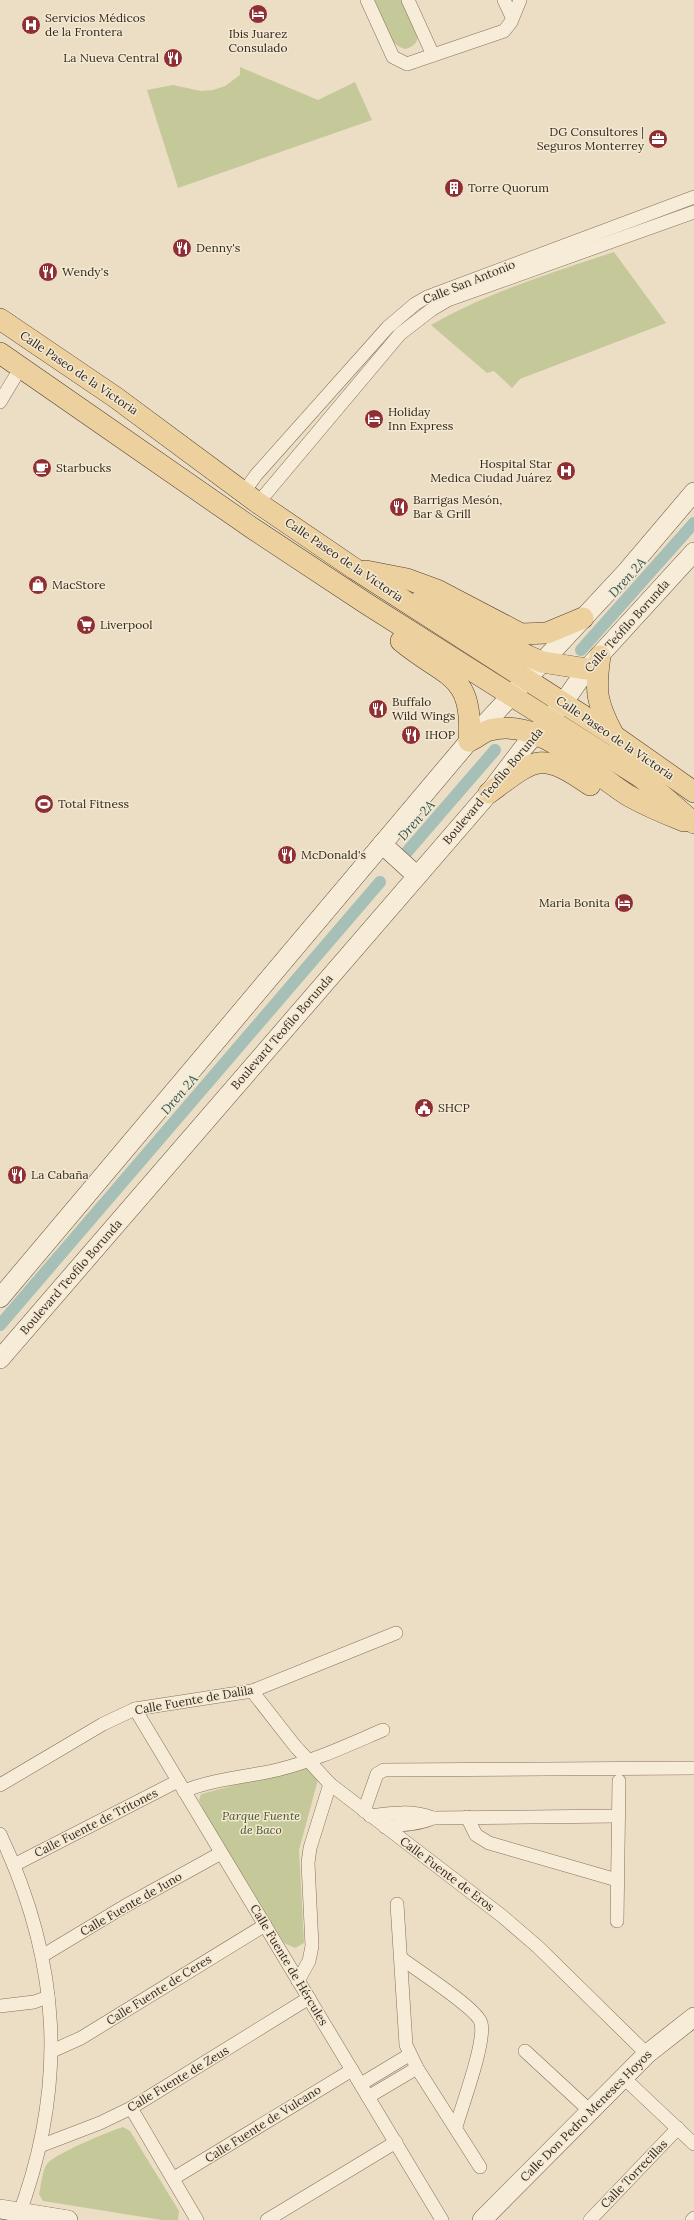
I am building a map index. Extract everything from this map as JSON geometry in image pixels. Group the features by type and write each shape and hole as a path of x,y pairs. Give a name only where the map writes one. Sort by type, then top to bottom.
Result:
{"main road":[{"name":"Calle Paseo de la Victoria","path":"0,319 115,397 251,498 395,595 613,735 694,792"},
{"name":"Calle Paseo de la Victoria","path":"0,353 252,528 367,604 512,696 542,727"},
{"path":"160,463 180,467 197,475 243,505 251,506 251,498"},
{"path":"0,1298 280,968 469,741 627,571 694,492"},
{"path":"252,528 274,529 370,588 395,595 419,597 432,602 528,656 542,662 593,662 600,710 613,735"},
{"name":"Calle Teófilo Borunda","path":"563,703 593,662 694,552"},
{"path":"356,569 408,579 432,588 521,634 547,633 583,618"},
{"path":"367,604 394,635 444,670 459,684 467,698 470,721 469,741"},
{"name":"Boulevard Teofilo Borunda","path":"0,1358 489,793 563,703"},
{"path":"469,741 490,730 517,730 542,727 563,748 628,795 661,812 694,824"},
{"path":"489,793 520,770 530,766 553,763 568,770 631,813 694,837"},
{"path":"382,844 417,876"},
{"name":"Calle Don Pedro Meneses Hoyos","path":"482,2220 647,2054 694,2017"},
{"path":"0,2208 19,2216 68,2220"}],"street":[{"path":"367,0 396,60 407,64 504,31 520,0"},
{"path":"408,0 433,55"},
{"path":"504,0 512,17"},
{"name":"Calle San Antonio","path":"251,498 256,475 388,327 415,304 427,297 694,197"},
{"name":"Calle San Antonio","path":"251,498 400,334 431,310 448,300 694,212"},
{"path":"0,402 21,367"},
{"name":"Calle Fuente de Dalila","path":"0,1785 103,1724 135,1709 252,1691 396,1633"},
{"name":"Calle Fuente de Eros","path":"252,1691 296,1746 311,1760 330,1784 502,1916 538,1947 647,2054"},
{"name":"Calle Fuente de Hércules","path":"135,1709 442,2220"},
{"name":"Calle Fuente de Tritones","path":"14,1865 181,1786 208,1783 277,1770 311,1760 383,1730"},
{"path":"433,1818 423,1814 367,1813 377,1774 384,1770 694,1768"},
{"path":"617,1921 619,1781"},
{"path":"298,1981 309,1961 312,1946 309,1855 330,1784"},
{"path":"385,1827 404,1823 424,1822 433,1818 618,1816"},
{"path":"467,1817 476,1835 489,1843 618,1880"},
{"path":"0,1834 14,1865 28,1904 42,1956 48,1997 52,2051 46,2120 40,2146 19,2216"},
{"name":"Calle Fuente de Juno","path":"42,1956 124,1906 221,1853"},
{"path":"397,1904 404,2035 409,2055 480,2167"},
{"name":"Calle Fuente de Ceres","path":"52,2051 81,2038 265,1925"},
{"path":"401,1958 472,2010 481,2023 479,2045 456,2127"},
{"path":"0,2006 34,2002 48,1997"},
{"name":"Calle Fuente de Zeus","path":"40,2146 100,2123 131,2108 309,1998"},
{"path":"525,2051 590,2111"},
{"path":"361,2084 409,2055"},
{"path":"368,2097 417,2068"},
{"name":"Calle Fuente de Vulcano","path":"174,2178 352,2070"},
{"path":"624,2078 694,2144"},
{"path":"131,2108 174,2178 197,2220"},
{"name":"Calle Torrecillas","path":"590,2220 678,2128"},
{"path":"267,2220 396,2142"}],"green space":[{"path":"372,0 404,0 417,28 417,41 413,46 405,49 398,46 393,41 384,29"},
{"path":"240,67 318,100 355,82 372,120 178,188 147,90 173,85 201,91 213,90 225,86 240,75"},
{"path":"614,252 666,323 520,379 512,388 494,371 487,373 431,325 497,293"},
{"name":"Parque Fuente de Baco","path":"303,1767 313,1770 319,1776 299,1850 304,1943 295,1948 284,1943 206,1815 199,1800 201,1794"},
{"path":"123,2127 130,2131 179,2211 178,2220 162,2220 43,2201 39,2194 43,2174 47,2164 71,2149"}],"waterway":[{"name":"Dren 2A","path":"581,650 694,523"},
{"name":"Dren 2A","path":"406,853 495,750"},
{"name":"Dren 2A","path":"0,1325 380,882"}],"place":[{"name":"Ibis Juarez Consulado","path":"258,14"},
{"name":"Servicios Médicos de la Frontera","path":"31,25"},
{"name":"La Nueva Central","path":"173,58"},
{"name":"DG Consultores | Seguros Monterrey","path":"658,139"},
{"name":"Torre Quorum","path":"454,188"},
{"name":"Denny's","path":"182,248"},
{"name":"Wendy's","path":"48,272"},
{"name":"Holiday Inn Express","path":"374,419"},
{"name":"Starbucks","path":"42,468"},
{"name":"Hospital Star Medica Ciudad Juárez","path":"566,471"},
{"name":"Barrigas Mesón, Bar & Grill","path":"399,507"},
{"name":"MacStore","path":"38,585"},
{"name":"Liverpool","path":"86,625"},
{"name":"Buffalo Wild Wings","path":"378,709"},
{"name":"IHOP","path":"411,735"},
{"name":"Total Fitness","path":"44,804"},
{"name":"McDonald's","path":"287,855"},
{"name":"Maria Bonita","path":"624,903"},
{"name":"SHCP","path":"424,1108"},
{"name":"La Cabaña","path":"17,1175"}]}
